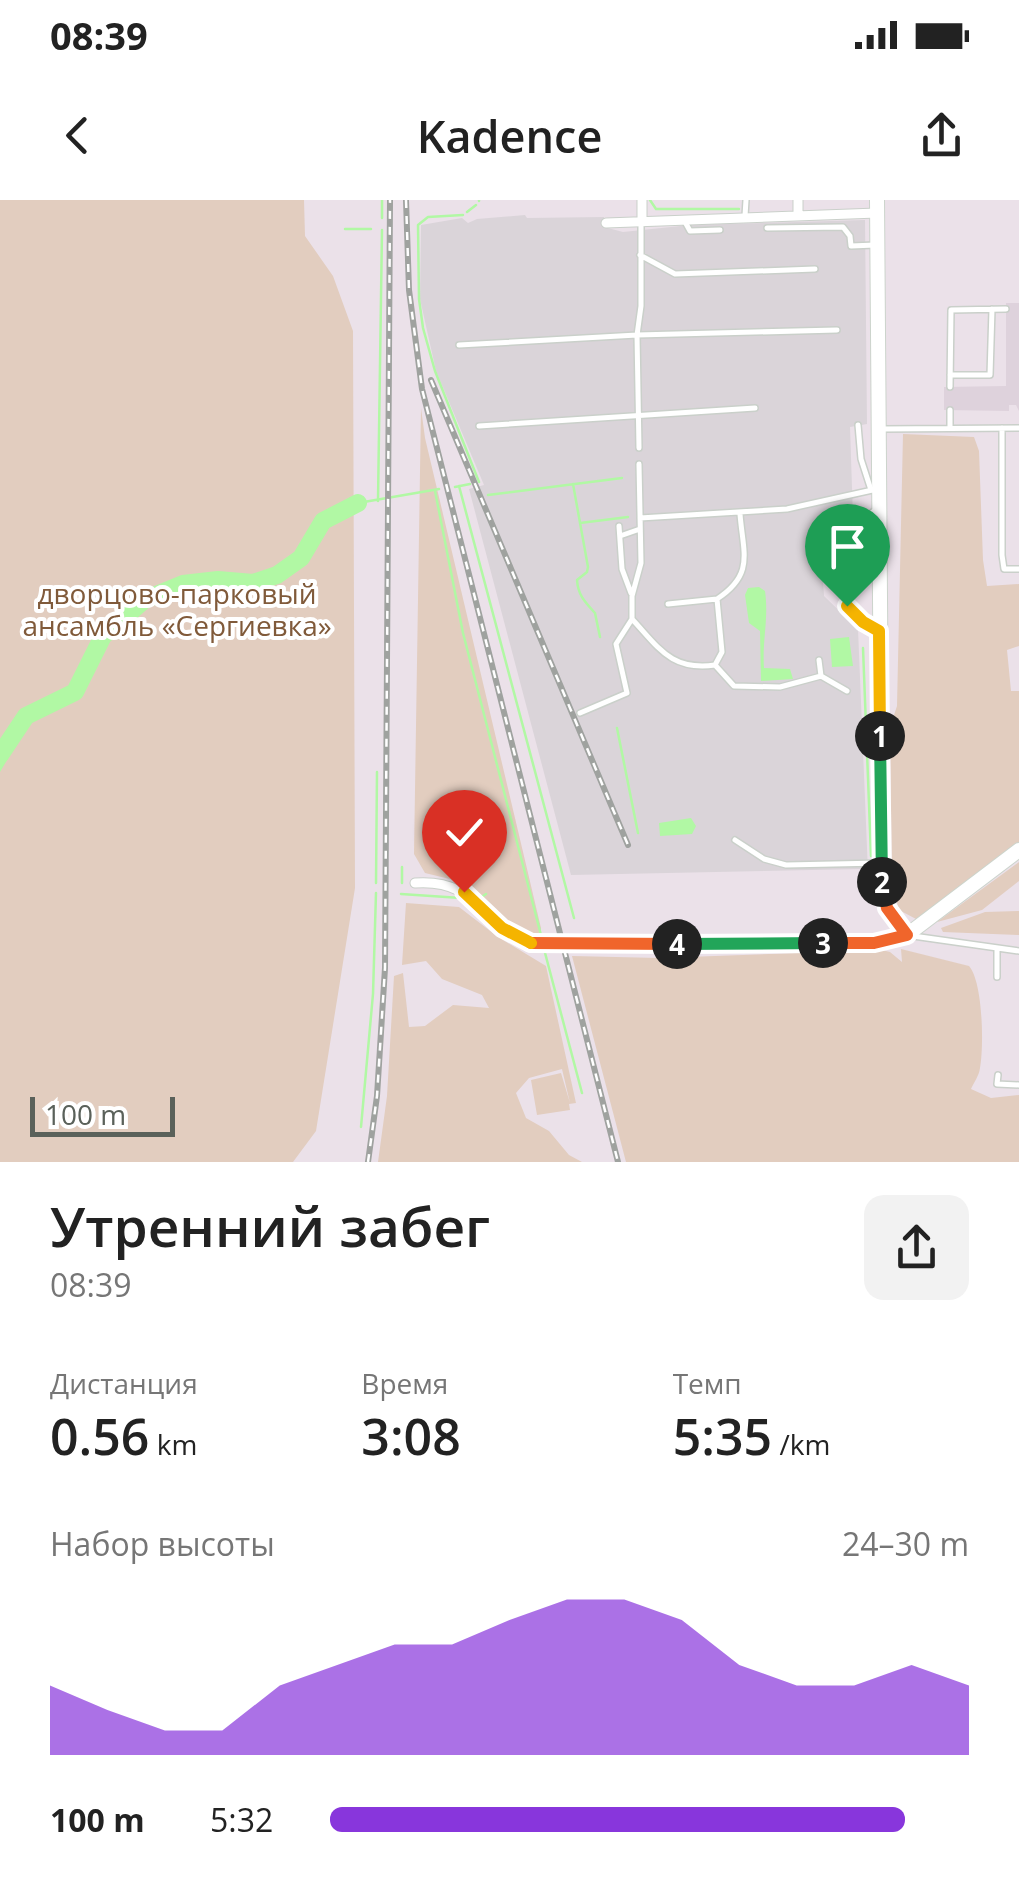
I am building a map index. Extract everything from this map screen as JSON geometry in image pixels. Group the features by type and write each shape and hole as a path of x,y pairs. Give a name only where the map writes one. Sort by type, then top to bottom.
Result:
{"street":[{"path":"642,200 642,221"},
{"path":"798,200 798,215"},
{"path":"606,223 798,215 877,206 874,489 882,863 887,908 907,935"},
{"path":"415,884 455,886 502,928 522,941 539,944 874,943 907,935 1019,850"}],"lane":[{"path":"745,216 746,200"},
{"path":"684,218 690,230 720,230"},
{"path":"639,448 637,335 642,221"},
{"path":"767,228 843,226 850,236 850,246 878,244"},
{"path":"640,255 675,274 815,269"},
{"path":"950,374 990,375 992,309"},
{"path":"950,387 951,310 1006,309"},
{"path":"459,346 637,335 837,330"},
{"path":"479,426 755,408"},
{"path":"950,410 950,428"},
{"path":"640,518 787,509 874,489 860,459 858,425"},
{"path":"1002,428 1002,555 1004,569 1019,570"},
{"path":"876,430 1019,428"},
{"path":"580,713 627,694 616,644 632,619 632,596 640,564 640,464"},
{"path":"877,509 859,522 846,541 847,606 879,631"},
{"path":"668,604 718,598 740,582 740,514"},
{"path":"619,526 622,569 632,596"},
{"path":"620,536 640,529"},
{"path":"715,665 722,652 718,598"},
{"path":"632,619 669,659 688,666 715,665 734,686 780,687 821,676 847,690"},
{"path":"820,660 821,676"},
{"path":"736,840 764,858 786,865 882,863"},
{"path":"907,935 1019,951"},
{"path":"997,949 998,977"},
{"path":"998,1076 997,1084 1019,1085"}],"shaded area":[{"path":"525,215 604,217 604,227 623,232 690,225 865,220 867,424 850,427 853,518 834,533 813,560 822,567 824,596 858,629 868,872 861,869 571,875 469,489 484,485 436,371 420,299 421,225 462,218 468,223"},
{"path":"1006,303 1019,303 1019,411 1016,405 1009,405 1009,411 944,410 944,387 1006,386"},
{"path":"748,588 765,591 766,601 764,668 790,669 793,679 761,681 760,631 749,623 745,595"},
{"path":"849,637 853,666 832,667 830,639"},
{"path":"26,716 16,745 0,772 0,744"},
{"path":"691,818 696,826 692,834 660,836 659,823"}],"green space":[{"name":"дворцово-парковый ансамбль «Сергиевка»","path":"0,200 304,200 305,236 333,276 353,331 355,888 316,1131 293,1162 0,1162"},
{"path":"421,408 540,937 506,924 458,881 425,873 414,854"},
{"path":"903,434 974,437 979,451 987,586 1019,584 1019,646 1007,650 1011,691 1019,691 1019,844 916,919 899,910 892,884 890,727 897,706"},
{"path":"1019,862 1019,881 982,910 937,922"},
{"path":"406,903 459,907 546,966 576,1103 569,1104 570,1110 537,1115 531,1080 561,1073 570,1103 562,1069 529,1078 516,1093 526,1118 549,1131 569,1155 582,1162 378,1162 387,1096 394,976 403,973 409,1027 425,1026 453,1005 489,1008 482,995 442,979 426,961 402,965"},
{"path":"1019,911 1019,935 943,932 941,928 985,912"},
{"path":"901,949 969,966 974,974 980,1000 982,1045 979,1071 971,1089 991,1098 1019,1095 1019,1162 626,1162 572,956 659,958 882,950 902,962"}],"waterway":[{"path":"382,200 382,218"},
{"path":"650,200 656,209 739,209"},
{"path":"467,212 476,205"},
{"path":"463,215 428,217 418,225 419,299 435,371 479,482"},
{"path":"345,229 371,229"},
{"path":"378,501 382,230"},
{"path":"488,495 622,478"},
{"path":"455,487 470,484"},
{"path":"573,484 588,567 577,580 578,586 595,613 600,637"},
{"path":"459,486 574,918"},
{"path":"358,503 439,489"},
{"path":"435,491 463,633 542,939"},
{"path":"0,755 26,716 75,692 103,636 144,600 183,584 218,580 253,583 277,575 301,558 323,521 358,503"},
{"path":"580,523 628,517"},
{"path":"863,648 871,856"},
{"path":"617,728 638,833"},
{"path":"376,883 377,772"},
{"path":"402,867 402,883"},
{"path":"361,1127 373,994 376,893"},
{"path":"401,894 461,898 468,907 472,905"},
{"path":"480,898 486,894"},
{"path":"544,949 582,1093"}],"railway":[{"path":"368,1162 377,1096 385,968 390,200"},
{"path":"406,200 409,290 422,389 618,1162"},
{"path":"431,380 628,845"}],"route":[{"path":"464,892 502,928 522,941 539,944 874,943 907,935 887,908 882,886 879,631 847,606"}]}
